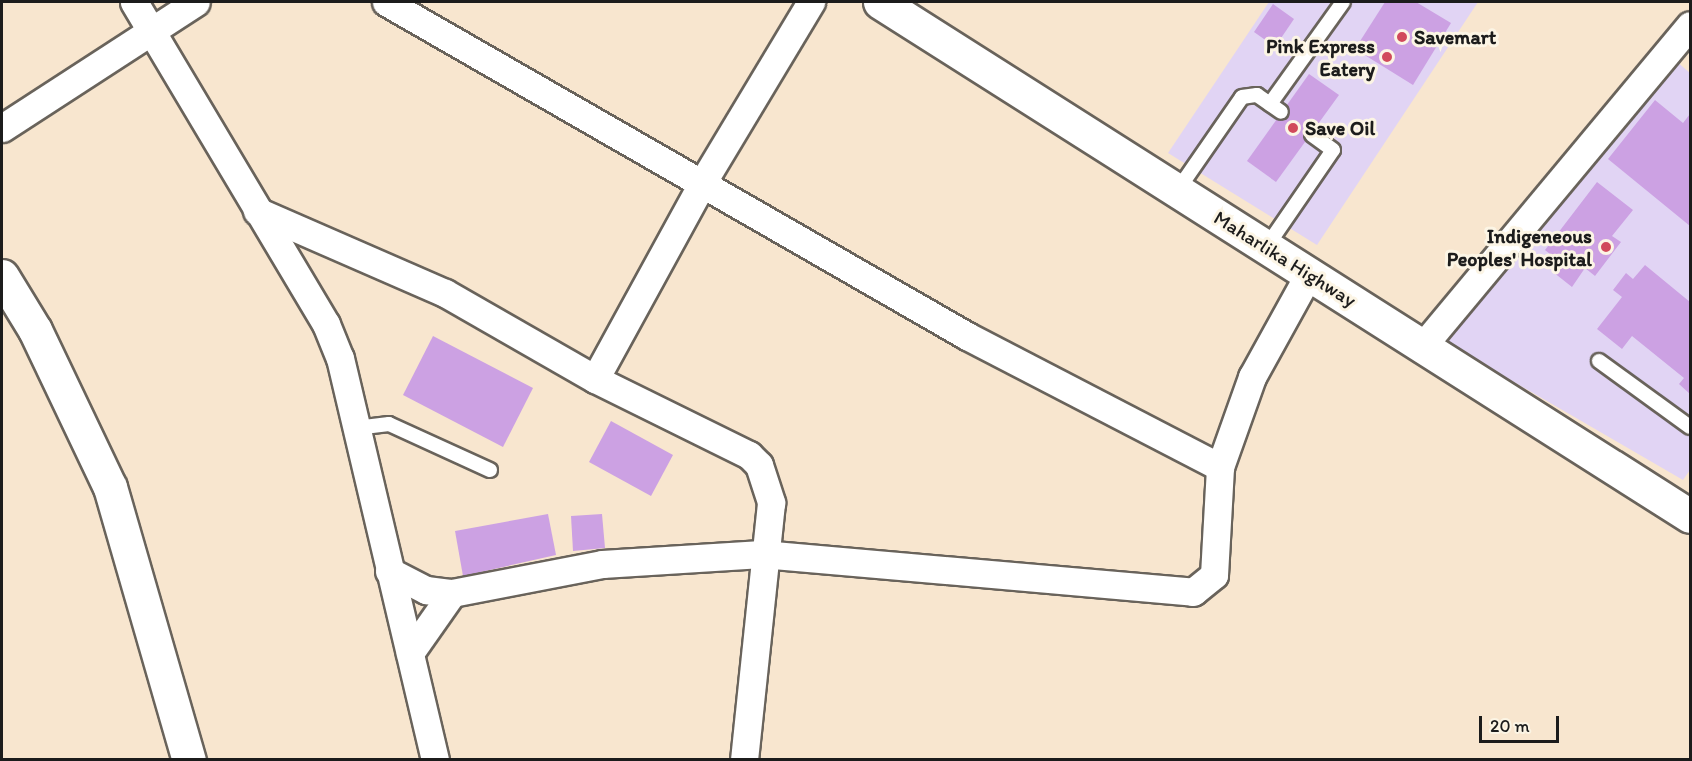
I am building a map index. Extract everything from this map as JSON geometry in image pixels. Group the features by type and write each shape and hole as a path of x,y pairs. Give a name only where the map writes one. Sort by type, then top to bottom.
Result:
{"main road":[{"name":"Maharlika Highway","path":"880,2 1177,191 1310,272 1421,348 1688,509"},
{"path":"2,276 35,330 110,487 189,759"}],"street":[{"path":"134,2 326,324 356,428 435,759"},
{"path":"2,128 196,2"},
{"path":"386,2 967,336 1220,467"},
{"path":"595,379 701,185 811,2"},
{"path":"1421,348 1686,41"},
{"path":"257,211 445,293 595,379 749,455 769,485 762,554 753,712 744,759"},
{"path":"389,571 426,590 452,593 602,564 762,554 1193,592 1209,584 1218,555 1220,467 1252,376 1310,272"},
{"path":"410,653 452,593"}],"lane":[{"path":"1177,191 1242,97 1253,94 1275,108 1342,2"},
{"path":"1267,246 1333,150 1312,135"},
{"path":"1599,361 1690,427"},
{"path":"356,428 389,424 490,470"}],"shaded area":[{"path":"1269,2 1478,2 1317,245 1168,153"},
{"name":"Indigeneous Peoples' Hospital","path":"1676,61 1690,73 1690,470 1683,480 1445,342"}],"building":[{"path":"1385,2 1416,2 1451,23 1413,85 1355,49"},
{"path":"1273,4 1294,19 1275,47 1254,32"},
{"name":"Save Oil","path":"1309,74 1339,95 1276,182 1247,161"},
{"path":"1655,100 1683,123 1690,114 1690,226 1608,159"},
{"path":"1597,182 1633,210 1612,236 1621,242 1595,276 1585,268 1572,287 1553,272 1560,262 1545,250"},
{"path":"1645,265 1690,302 1690,394 1679,384 1684,378 1632,336 1622,349 1597,329 1622,297 1613,290 1626,273 1633,279"},
{"path":"433,336 533,388 503,447 403,395"},
{"path":"611,421 673,455 651,496 589,462"},
{"path":"548,514 556,555 463,576 455,531"},
{"path":"602,514 605,548 573,551 571,516"}],"place":[{"name":"Savemart","path":"1402,37"},
{"name":"Pink Express Eatery","path":"1387,57"},
{"name":"Save Oil","path":"1293,128"},
{"name":"Indigeneous Peoples' Hospital","path":"1606,247"}]}
